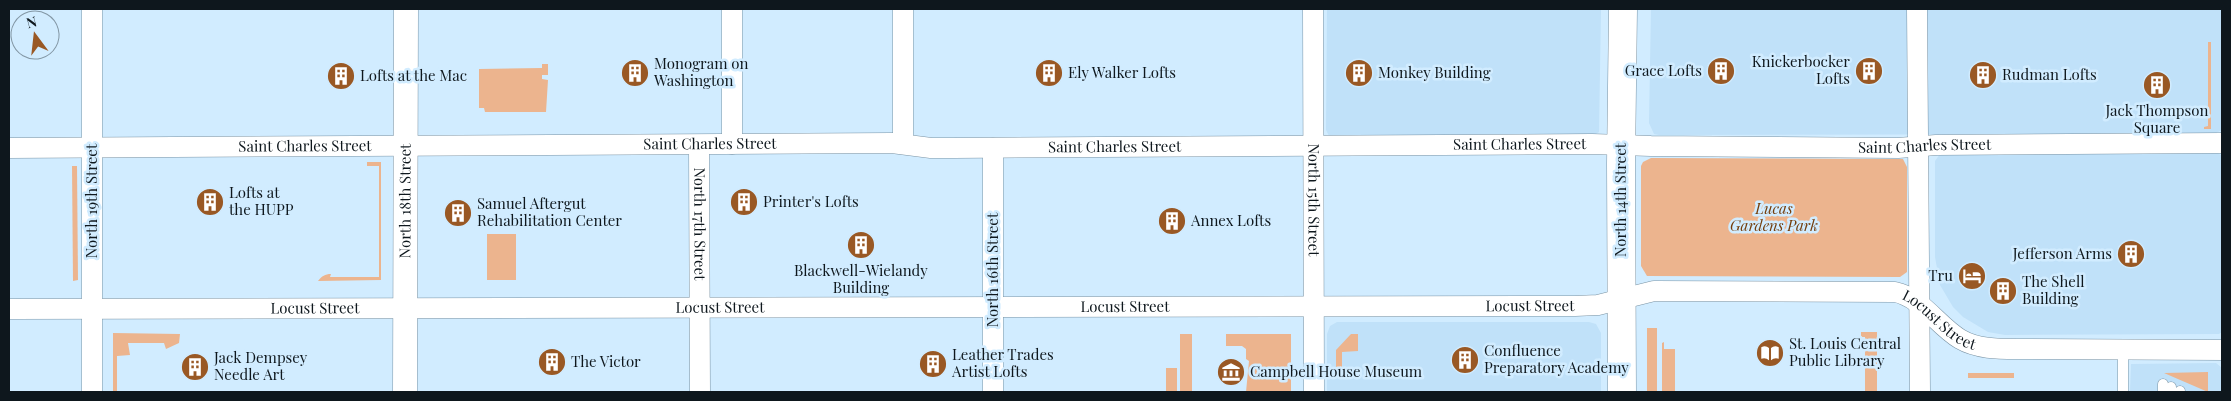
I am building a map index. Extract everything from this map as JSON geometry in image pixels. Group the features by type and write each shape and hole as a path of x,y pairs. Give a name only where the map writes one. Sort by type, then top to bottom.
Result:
{"main road":[{"name":"North 14th Street","path":"1622,392 1621,145 1624,9"}],"street":[{"name":"North 19th Street","path":"92,9 92,392"},
{"name":"North 18th Street","path":"405,392 406,9"},
{"path":"732,9 732,144"},
{"path":"903,9 903,144"},
{"name":"North 15th Street","path":"1313,9 1314,392"},
{"path":"1917,9 1920,392"},
{"name":"Saint Charles Street","path":"9,148 699,144 903,144 932,148 993,148 1621,145 1918,146 2222,143"},
{"name":"North 17th Street","path":"699,144 700,392"},
{"name":"North 16th Street","path":"993,148 993,392"},
{"name":"Locust Street","path":"9,309 1588,306 1654,291 1895,292 1910,298 1950,332 1972,344 2000,349 2222,350"}],"lane":[{"path":"2123,350 2123,392"}],"shaded area":[{"path":"1327,9 1601,9 1599,132 1594,135 1329,136 1326,130"},
{"path":"1651,9 2222,9 2222,130 2214,134 1654,134 1649,123"},
{"path":"2218,153 2222,156 2222,332 2219,334 2005,335 1988,332 1963,317 1953,307 1940,285 1935,257 1935,161 1940,154"},
{"name":"Confluence Preparatory Academy","path":"1337,322 1589,322 1596,324 1601,333 1601,392 1327,392 1327,334 1330,326"},
{"path":"2216,363 2222,368 2222,392 2130,392 2131,364"}],"green space":[{"path":"2208,42 2211,42 2211,129 2204,129 2204,127 2208,126"},
{"path":"542,64 548,64 548,75 542,75 542,79 548,80 546,112 485,112 484,108 479,108 479,69 542,68"},
{"name":"Lucas Gardens Park","path":"1651,158 1903,159 1907,167 1907,272 1900,277 1647,276 1641,266 1641,166 1643,162"},
{"path":"367,162 381,162 381,280 318,281 329,274 331,274 330,277 379,277 379,166 367,166"},
{"path":"72,166 77,166 78,280 73,281"},
{"path":"487,234 516,234 516,280 487,280"},
{"path":"1647,328 1657,328 1657,392 1647,392"},
{"path":"1861,332 1877,332 1877,392 1865,392 1865,337 1861,337"},
{"path":"113,333 180,334 179,343 166,349 164,343 128,343 130,355 117,356 117,392 113,392"},
{"path":"1180,334 1192,334 1192,392 1180,392"},
{"path":"1226,334 1291,334 1291,392 1246,392 1249,361 1246,359 1246,349 1242,346 1226,346"},
{"path":"1351,334 1358,334 1358,351 1342,352 1342,367 1344,369 1341,375 1336,375 1336,350"},
{"path":"1664,342 1664,349 1675,349 1675,392 1662,392 1662,343"},
{"path":"1166,368 1177,368 1177,392 1166,392"},
{"path":"2208,372 2208,392 2164,373"},
{"path":"1968,373 2014,373 2014,378 1968,378"}],"place":[{"name":"Grace Lofts","path":"1721,71"},
{"name":"Knickerbocker Lofts","path":"1869,71"},
{"name":"Monogram on Washington","path":"635,73"},
{"name":"Ely Walker Lofts","path":"1049,73"},
{"name":"Monkey Building","path":"1359,73"},
{"name":"Rudman Lofts","path":"1983,75"},
{"name":"Lofts at the Mac","path":"341,76"},
{"name":"Jack Thompson Square","path":"2157,85"},
{"name":"Lofts at the HUPP","path":"210,202"},
{"name":"Printer's Lofts","path":"744,202"},
{"name":"Samuel Aftergut Rehabilitation Center","path":"458,213"},
{"name":"Annex Lofts","path":"1172,221"},
{"name":"Blackwell-Wielandy Building","path":"861,245"},
{"name":"Jefferson Arms","path":"2131,254"},
{"name":"Tru","path":"1972,276"},
{"name":"The Shell Building","path":"2003,291"},
{"name":"St. Louis Central Public Library","path":"1770,353"},
{"name":"Confluence Preparatory Academy","path":"1465,360"},
{"name":"The Victor","path":"552,362"},
{"name":"Leather Trades Artist Lofts","path":"933,364"},
{"name":"Jack Dempsey Needle Art","path":"195,367"},
{"name":"Campbell House Museum","path":"1231,372"}]}
